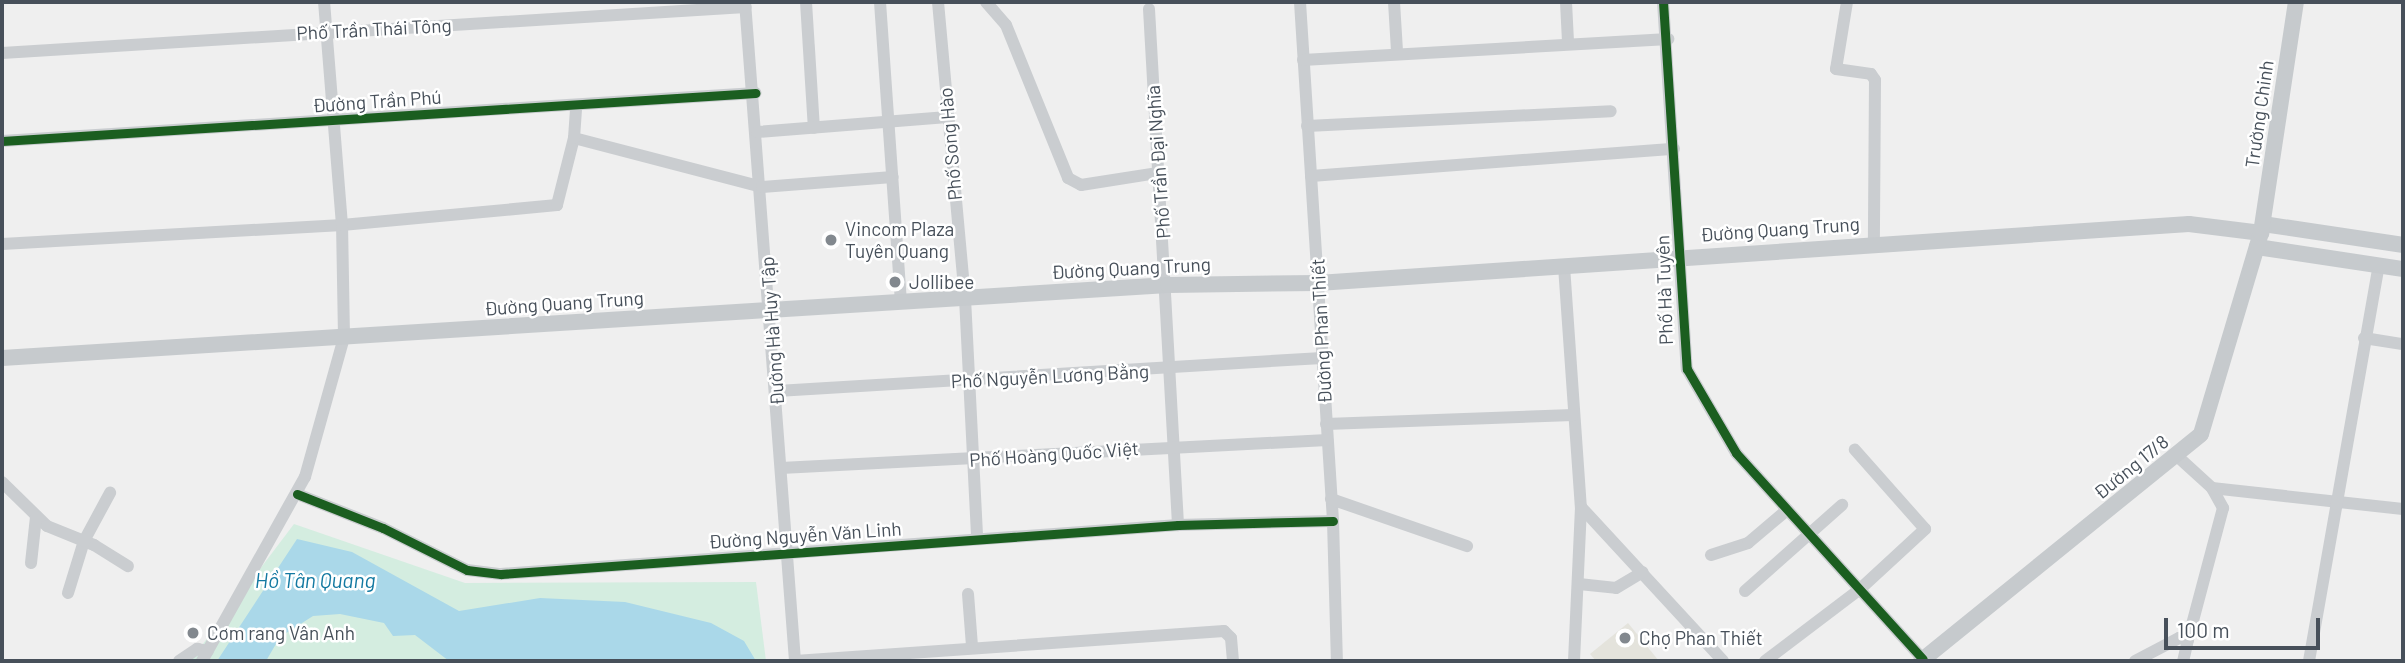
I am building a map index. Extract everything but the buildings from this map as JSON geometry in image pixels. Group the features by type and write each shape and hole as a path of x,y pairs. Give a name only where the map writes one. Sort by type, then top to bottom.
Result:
{"main road":[{"name":"Trường Chinh","path":"2260,235 2296,2"},
{"name":"Đường Quang Trung","path":"2,358 1168,285 1318,283 1874,243 2189,224 2260,235 2403,245"},
{"name":"Đường Quang Trung","path":"2260,235 2403,269"},
{"name":"Đường 17/8","path":"1922,660 2194,444 2207,422 2260,235"}],"street":[{"path":"179,661 197,649 205,656 296,495 325,415 344,337 342,225 324,2"},
{"path":"806,2 814,128"},
{"path":"880,2 901,301"},
{"name":"Phố Song Hào","path":"939,2 965,298 967,381 977,538"},
{"path":"986,2 1006,25 1068,178 1081,185 1158,173"},
{"name":"Đường Phan Thiết","path":"1300,2 1333,521 1336,661"},
{"path":"1394,2 1397,51"},
{"path":"1566,2 1569,41"},
{"name":"Phố Hà Tuyên","path":"1663,2 1668,38 1687,369 1735,453 1922,660"},
{"path":"1847,2 1836,69 1871,74 1875,80 1874,243"},
{"name":"Phố Trần Thái Tông","path":"2,53 745,4"},
{"name":"Đường Hà Huy Tập","path":"745,4 755,93 795,661"},
{"name":"Phố Trần Đại Nghĩa","path":"1149,9 1158,173 1168,285 1178,525"},
{"path":"1303,60 1397,51 1668,38"},
{"name":"Đường Trần Phú","path":"2,141 755,93"},
{"path":"2,244 342,225 557,205 574,138 576,106"},
{"path":"1307,126 1611,111"},
{"path":"757,132 947,117"},
{"path":"574,138 762,187 893,177"},
{"path":"1311,176 1674,149"},
{"path":"2309,661 2335,499 2379,265"},
{"path":"1564,266 1581,507 1574,661"},
{"path":"2364,338 2403,344"},
{"name":"Phố Nguyễn Lương Bằng","path":"777,391 1170,370 1322,358"},
{"path":"1326,424 1573,415"},
{"name":"Phố Hoàng Quốc Việt","path":"781,468 971,461 1175,445 1327,440"},
{"path":"1765,661 1859,590 1925,529 1855,450"},
{"path":"2177,456 2212,488 2223,508 2222,524 2183,639 2183,661"},
{"path":"2,482 36,517 54,531 84,541 128,566"},
{"path":"2212,488 2335,499 2403,509"},
{"path":"68,593 84,541 110,493"},
{"name":"Đường Nguyễn Văn Linh","path":"296,495 383,528 467,570 501,575 787,555 977,538 1178,525 1333,521"},
{"path":"1331,499 1467,547"},
{"path":"1745,591 1842,505"},
{"path":"1581,507 1723,661"},
{"path":"1711,555 1748,543 1787,510"},
{"path":"31,563 36,517"},
{"path":"1579,584 1616,588 1643,572"},
{"path":"968,594 972,646"},
{"path":"795,661 972,646 1224,631 1231,638 1233,661"},
{"path":"2135,661 2183,639"}],"shaded area":[{"name":"Chợ Phan Thiết","path":"1628,623 1659,661 1596,661 1590,654"}],"green space":[{"path":"294,524 465,583 756,582 766,661 190,661"}],"water":[{"name":"Hồ Tân Quang","path":"297,539 352,552 459,611 540,598 625,602 711,623 744,641 756,661 449,661 415,635 393,636 384,623 340,614 313,616 280,637 266,661 217,661"}],"cycle path":[{"path":"1663,2 1687,369 1736,453 1923,659"},
{"path":"2,141 755,93"},
{"path":"297,494 383,528 467,570 501,574 1178,525 1333,521"}],"place":[{"name":"Vincom Plaza Tuyên Quang","path":"831,240"},
{"name":"Jollibee","path":"895,282"},
{"name":"Cơm rang Vân Anh","path":"193,633"},
{"name":"Chợ Phan Thiết","path":"1625,638"}]}
